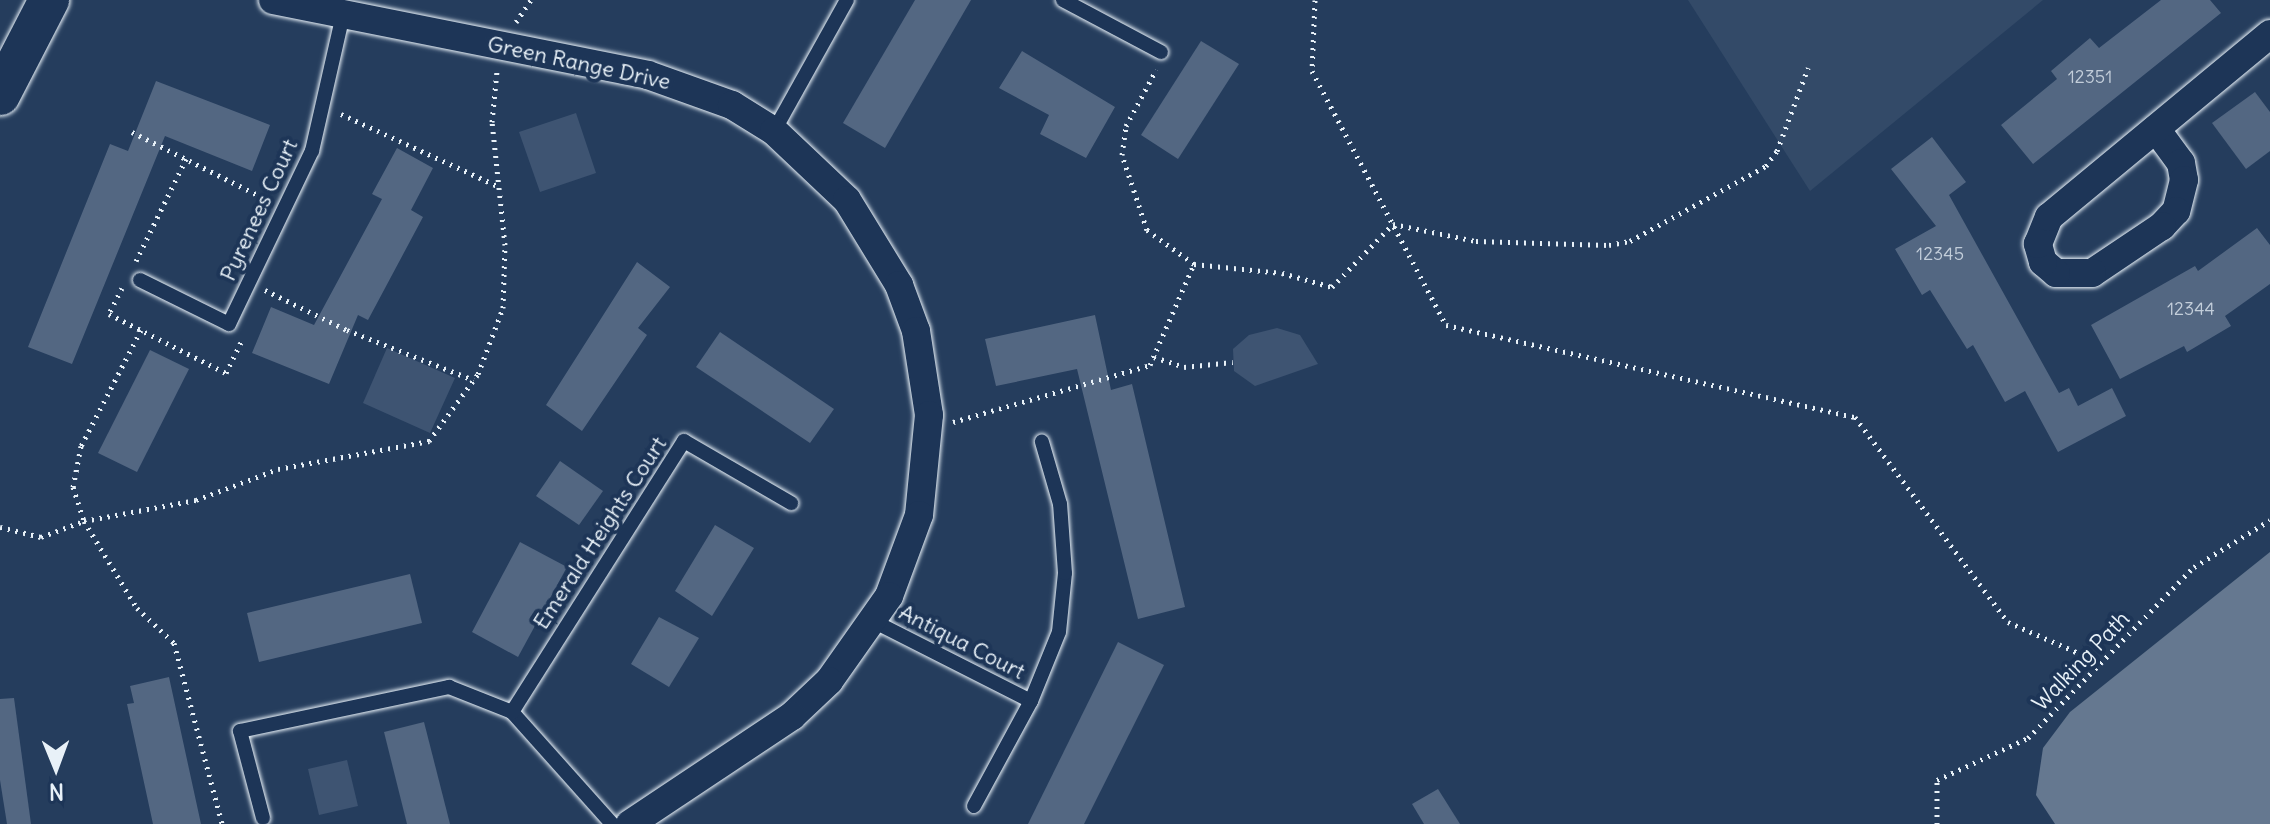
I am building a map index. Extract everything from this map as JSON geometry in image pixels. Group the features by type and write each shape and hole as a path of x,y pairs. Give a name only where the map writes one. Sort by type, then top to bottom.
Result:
{"street":[{"path":"0,95 49,0"},
{"name":"Green Range Drive","path":"273,0 648,75 700,91 774,131 847,200 899,285 926,379 929,427 919,515 904,563 873,621 829,681 792,716 630,824"},
{"path":"2156,129 2181,163 2184,180 2176,211 2162,226 2092,273 2056,273 2043,262 2038,244 2049,217 2270,34"}],"lane":[{"path":"774,131 847,0"},
{"path":"1063,0 1161,52"},
{"name":"Pyrenees Court","path":"135,276 229,324 286,209 324,109 343,15"},
{"name":"Emerald Heights Court","path":"512,712 684,441 791,503"},
{"name":"Antiqua Court","path":"974,806 1031,701 1059,632 1065,573 1060,504 1042,442"},
{"name":"Antiqua Court","path":"873,621 1031,701"},
{"path":"263,818 240,731 449,687 512,712 612,824"}],"path":[{"path":"0,527 41,537 84,521 196,500 306,463 420,446 439,432 489,354 503,308 500,187 492,105 503,47 531,0"},
{"path":"1315,0 1312,71 1446,325 1855,417 2008,622 2101,663"},
{"path":"1161,52 1164,54 1126,126 1122,155 1147,230 1194,264 1282,273 1332,287 1393,224"},
{"path":"1393,224 1476,241 1609,245 1630,241 1766,166 1777,151 1808,68"},
{"path":"324,109 366,122 500,187"},
{"path":"132,132 286,209"},
{"path":"135,276 186,159"},
{"path":"929,427 1150,365 1194,264"},
{"path":"250,283 347,330 474,380"},
{"path":"123,286 109,314 141,330 73,467 75,500 84,521 143,617 174,643 222,824"},
{"path":"1154,357 1184,367 1233,362"},
{"name":"Walking Path","path":"1937,824 1937,780 2028,738 2194,567 2270,520"}],"shaded area":[{"path":"1688,0 2043,0 1810,191"},
{"path":"576,113 596,173 540,192 519,132"},
{"path":"1277,328 1300,335 1318,364 1255,386 1234,371 1233,349 1249,335"},
{"path":"387,348 455,378 430,433 363,403"},
{"path":"2270,552 2270,824 2055,824 2036,795 2043,748 2070,712"},
{"path":"347,760 358,806 319,815 308,769"}],"building":[{"path":"915,0 971,0 885,148 843,123"},
{"path":"2161,0 2210,0 2221,13 2033,164 2001,125 2057,79 2051,71 2090,38 2099,48"},
{"path":"1201,41 1239,64 1178,159 1141,135"},
{"path":"1022,51 1115,107 1086,158 1040,134 1049,115 999,88"},
{"path":"156,81 270,125 252,171 165,136 72,364 28,347 110,144 128,151"},
{"path":"2255,92 2270,112 2270,151 2246,169 2212,123"},
{"path":"1932,137 1966,182 1949,195 2059,393 2069,388 2078,406 2112,388 2126,416 2058,452 2025,391 2005,402 1973,345 1967,349 1930,290 1922,295 1895,249 1936,226 1891,169"},
{"path":"397,148 433,168 411,210 423,217 368,320 358,315 329,384 252,353 271,307 314,325 382,199 372,194"},
{"path":"2257,228 2270,245 2270,284 2225,316 2231,326 2187,352 2184,346 2120,379 2091,325 2195,266 2198,271"},
{"path":"637,262 670,287 638,328 647,335 582,431 546,405"},
{"path":"1095,315 1111,390 1132,384 1185,607 1138,619 1077,369 996,386 985,339"},
{"path":"720,332 834,409 810,443 696,367"},
{"path":"150,350 189,369 137,472 98,453"},
{"path":"560,461 603,491 579,525 536,496"},
{"path":"715,525 754,548 712,616 675,591"},
{"path":"520,542 567,567 518,657 472,632"},
{"path":"410,574 422,623 259,662 247,613"},
{"path":"659,617 699,638 669,687 631,664"},
{"path":"1118,642 1164,665 1084,824 1028,824"},
{"path":"169,677 201,824 153,824 127,704 134,703 130,686"},
{"path":"14,698 31,824 7,824 0,780 0,699"},
{"path":"424,722 450,824 407,824 384,732"},
{"path":"1438,789 1460,824 1424,824 1412,804"}]}
